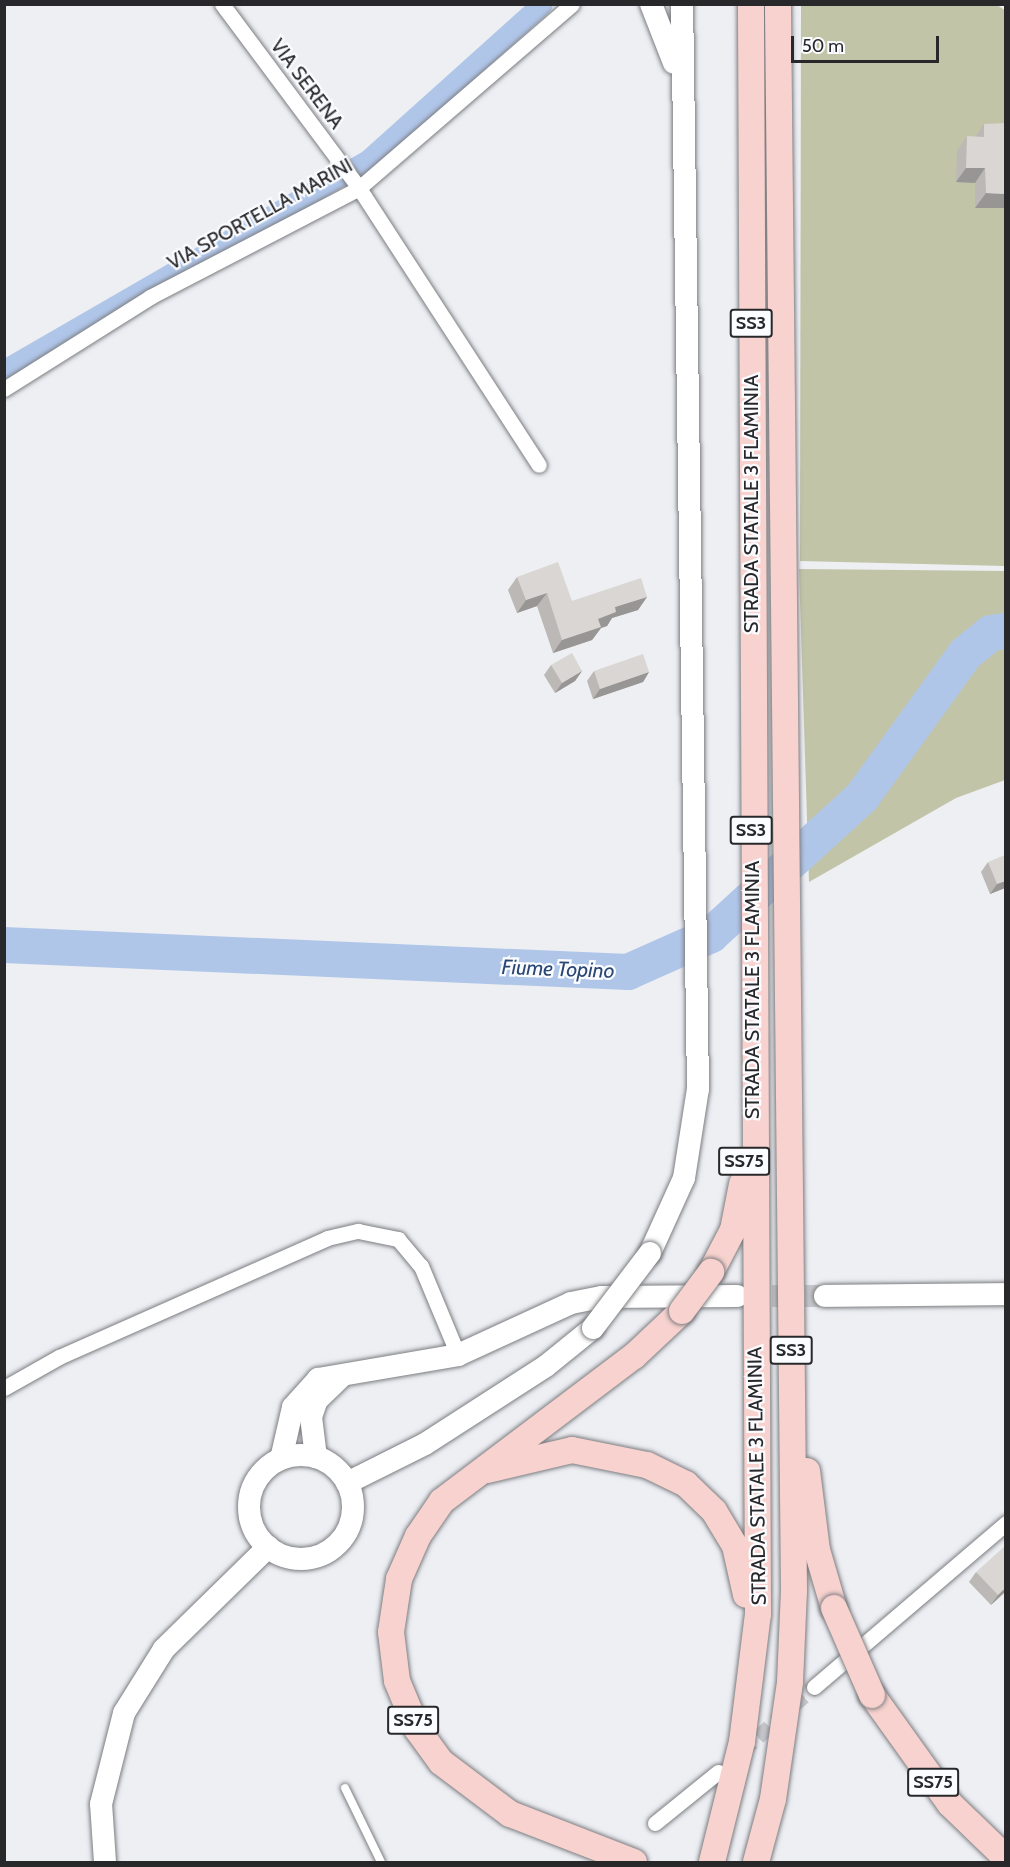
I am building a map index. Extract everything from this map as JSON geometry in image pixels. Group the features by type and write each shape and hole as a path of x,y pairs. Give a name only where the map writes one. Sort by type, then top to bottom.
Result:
{"highway":[{"name":"STRADA STATALE 3 FLAMINIA","path":"712,1863 722,1832 750,1698 758,1614 750,642 751,4"},
{"name":"STRADA STATALE 3 FLAMINIA","path":"759,1853 790,1682 794,1591 786,560 778,4"},
{"name":"SS75","path":"634,1863 510,1814 441,1762 417,1729 397,1681 391,1632 399,1579 418,1536 442,1501 470,1476 634,1356 682,1311 711,1272 741,1204 743,1099 753,1043"},
{"name":"SS75","path":"789,1044 798,1094 807,1485 834,1608 872,1695 950,1804 1005,1858"},
{"name":"SS75","path":"470,1476 541,1454 572,1450 647,1465 686,1485 714,1511 742,1568 750,1698"}],"main road":[{"path":"651,4 667,36 681,91"},
{"path":"347,1483 425,1444 546,1366 593,1328 650,1253 684,1178 698,1089 681,91 682,4"},
{"path":"825,1296 1005,1294"},
{"path":"281,1459 293,1407 304,1389 318,1379 458,1355 571,1303 602,1297 737,1296"},
{"path":"316,1457 281,1459 257,1478 249,1500 251,1522 268,1547 301,1559 334,1547 351,1517 347,1483 316,1457 310,1417 326,1389 345,1374"},
{"path":"105,1863 101,1804 124,1713 164,1649 268,1547"}],"street":[{"name":"VIA SERENA","path":"222,4 358,187 539,465"},
{"name":"VIA SPORTELLA MARINI","path":"4,389 150,297 358,187 572,4"},
{"path":"4,1388 81,1347 327,1238 358,1232 398,1239 421,1266 458,1355"},
{"path":"814,1688 1005,1523"},
{"path":"655,1823 718,1772"}],"lane":[{"path":"345,1788 381,1863"}],"green space":[{"path":"801,5 997,5 1006,11 1005,566 800,561"},
{"path":"799,569 1006,571 1005,780 956,798 809,882"}],"building":[{"path":"1005,123 1005,194 986,193 985,168 966,168 967,136 984,137 984,124"},
{"path":"558,562 572,601 641,578 647,597 615,607 616,612 598,619 601,627 562,640 547,593 526,600 517,577"},
{"path":"572,653 582,671 562,683 551,665"},
{"path":"643,654 649,672 600,689 594,671"},
{"path":"1005,855 1005,881 997,884 988,862"},
{"path":"1005,1546 1005,1588 998,1595 976,1572"}],"waterway":[{"path":"4,370 369,159 542,4"},
{"name":"Fiume Topino","path":"4,945 628,972 711,935 862,797 965,654 991,633 1006,631"}],"tunnel":[{"path":"739,1296 825,1296"},
{"path":"741,1752 814,1687"}]}
